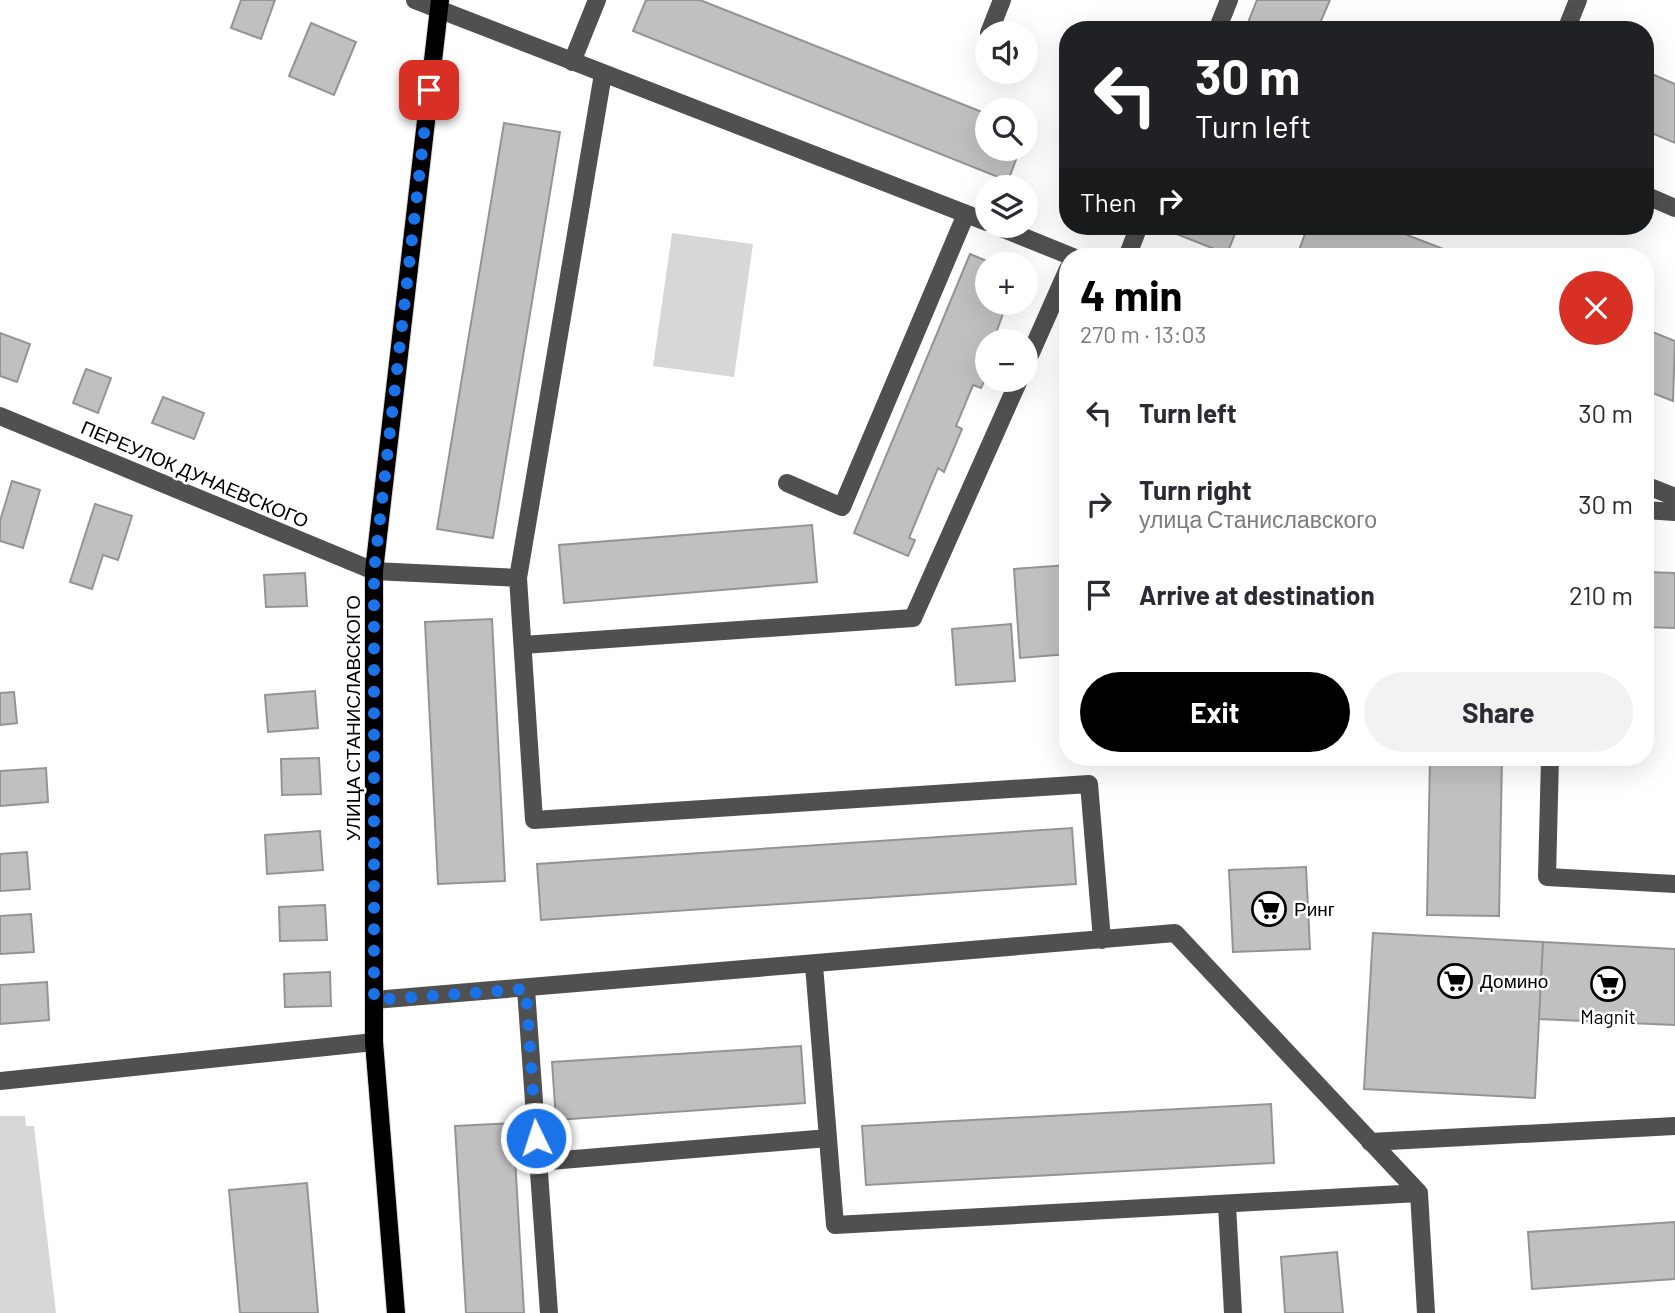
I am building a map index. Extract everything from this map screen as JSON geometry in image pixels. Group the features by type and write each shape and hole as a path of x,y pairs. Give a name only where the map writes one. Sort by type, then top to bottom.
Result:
{"main road":[{"name":"УЛИЦА СТАНИСЛАВСКОГО","path":"396,1313 374,1042 374,571 440,5"}],"street":[{"path":"415,0 440,5 572,62 975,217"},
{"path":"572,62 597,0"},
{"path":"994,21 1002,0"},
{"path":"1221,21 1229,0"},
{"path":"1570,21 1578,0"},
{"path":"603,74 518,578 534,820 1089,784 1102,940"},
{"path":"1654,199 1675,208"},
{"path":"787,483 842,508 966,214"},
{"path":"1026,238 1059,251"},
{"path":"1038,337 1059,289"},
{"path":"523,645 914,618 1013,392"},
{"name":"ПЕРЕУЛОК ДУНАЕВСКОГО","path":"0,416 374,571 518,578"},
{"path":"1654,489 1675,497"},
{"path":"1654,511 1675,512"},
{"path":"1550,766 1547,877 1675,884"},
{"path":"374,1000 1175,933 1419,1193 1426,1313"},
{"path":"814,965 835,1225 1419,1193"},
{"path":"526,989 549,1313"},
{"path":"0,1081 374,1042"},
{"path":"1370,1142 1675,1126"},
{"path":"538,1162 828,1138"},
{"path":"1227,1205 1233,1313"}],"shaded area":[{"path":"672,233 753,244 734,377 653,366"},
{"path":"0,1116 25,1116 26,1126 34,1126 56,1313 0,1313"}],"building":[{"path":"241,0 275,0 261,39 231,28"},
{"path":"646,0 700,0 975,109 975,161 1016,161 1010,175 993,175 633,31"},
{"path":"1257,0 1330,0 1321,21 1249,21"},
{"path":"311,23 356,42 334,95 289,76"},
{"path":"1654,75 1675,84 1675,143 1654,134"},
{"path":"504,123 560,132 493,538 437,529"},
{"path":"1179,235 1234,235 1229,248 1212,248"},
{"path":"1305,235 1407,235 1441,248 1300,248"},
{"path":"970,254 975,256 975,315 1003,315 997,329 975,329 975,386 973,385 956,426 962,429 944,472 938,468 909,538 915,540 908,556 854,533"},
{"path":"0,333 30,344 17,382 0,376"},
{"path":"1654,333 1675,341 1673,401 1654,394"},
{"path":"86,369 111,378 98,413 73,403"},
{"path":"163,397 204,413 194,439 152,423"},
{"path":"12,481 40,490 23,548 0,541 0,521"},
{"path":"95,504 132,516 118,560 103,555 92,589 70,582"},
{"path":"812,525 817,582 564,603 559,545"},
{"path":"1059,566 1059,655 1020,658 1014,569"},
{"path":"1654,572 1675,573 1675,628 1654,627"},
{"path":"305,573 307,606 266,607 264,575"},
{"path":"492,619 505,881 438,884 425,622"},
{"path":"1011,624 1015,681 956,685 952,629"},
{"path":"315,691 318,728 268,732 265,695"},
{"path":"14,692 17,723 0,725 0,693"},
{"path":"319,758 321,794 282,795 281,759"},
{"path":"1430,766 1502,766 1499,916 1427,915"},
{"path":"46,768 48,802 0,806 0,771"},
{"path":"1072,828 1076,884 541,920 537,864"},
{"path":"320,831 323,870 267,874 265,835"},
{"path":"27,852 30,889 0,891 0,854"},
{"name":"Ринг","path":"1306,867 1310,949 1233,952 1229,870"},
{"path":"325,905 327,940 280,941 279,907"},
{"path":"31,914 34,952 0,954 0,916"},
{"name":"Домино","path":"1373,933 1543,942 1535,1098 1364,1089"},
{"name":"Magnit","path":"1543,942 1675,949 1675,1025 1539,1019"},
{"path":"330,972 331,1006 285,1007 284,974"},
{"path":"47,982 49,1020 0,1024 0,985"},
{"path":"801,1046 805,1103 556,1120 552,1062"},
{"path":"1271,1104 1274,1163 866,1185 862,1126"},
{"path":"513,1123 524,1313 466,1313 455,1126"},
{"path":"307,1183 318,1313 240,1313 229,1190"},
{"path":"1675,1222 1675,1279 1532,1289 1528,1232"},
{"path":"1337,1252 1343,1313 1285,1313 1281,1257"}],"place":[{"name":"Ринг","path":"1269,909"},
{"name":"Домино","path":"1455,981"},
{"name":"Magnit","path":"1608,984"}],"route":[{"path":"429,90 374,571 374,1000 526,989 536,1138"}]}
